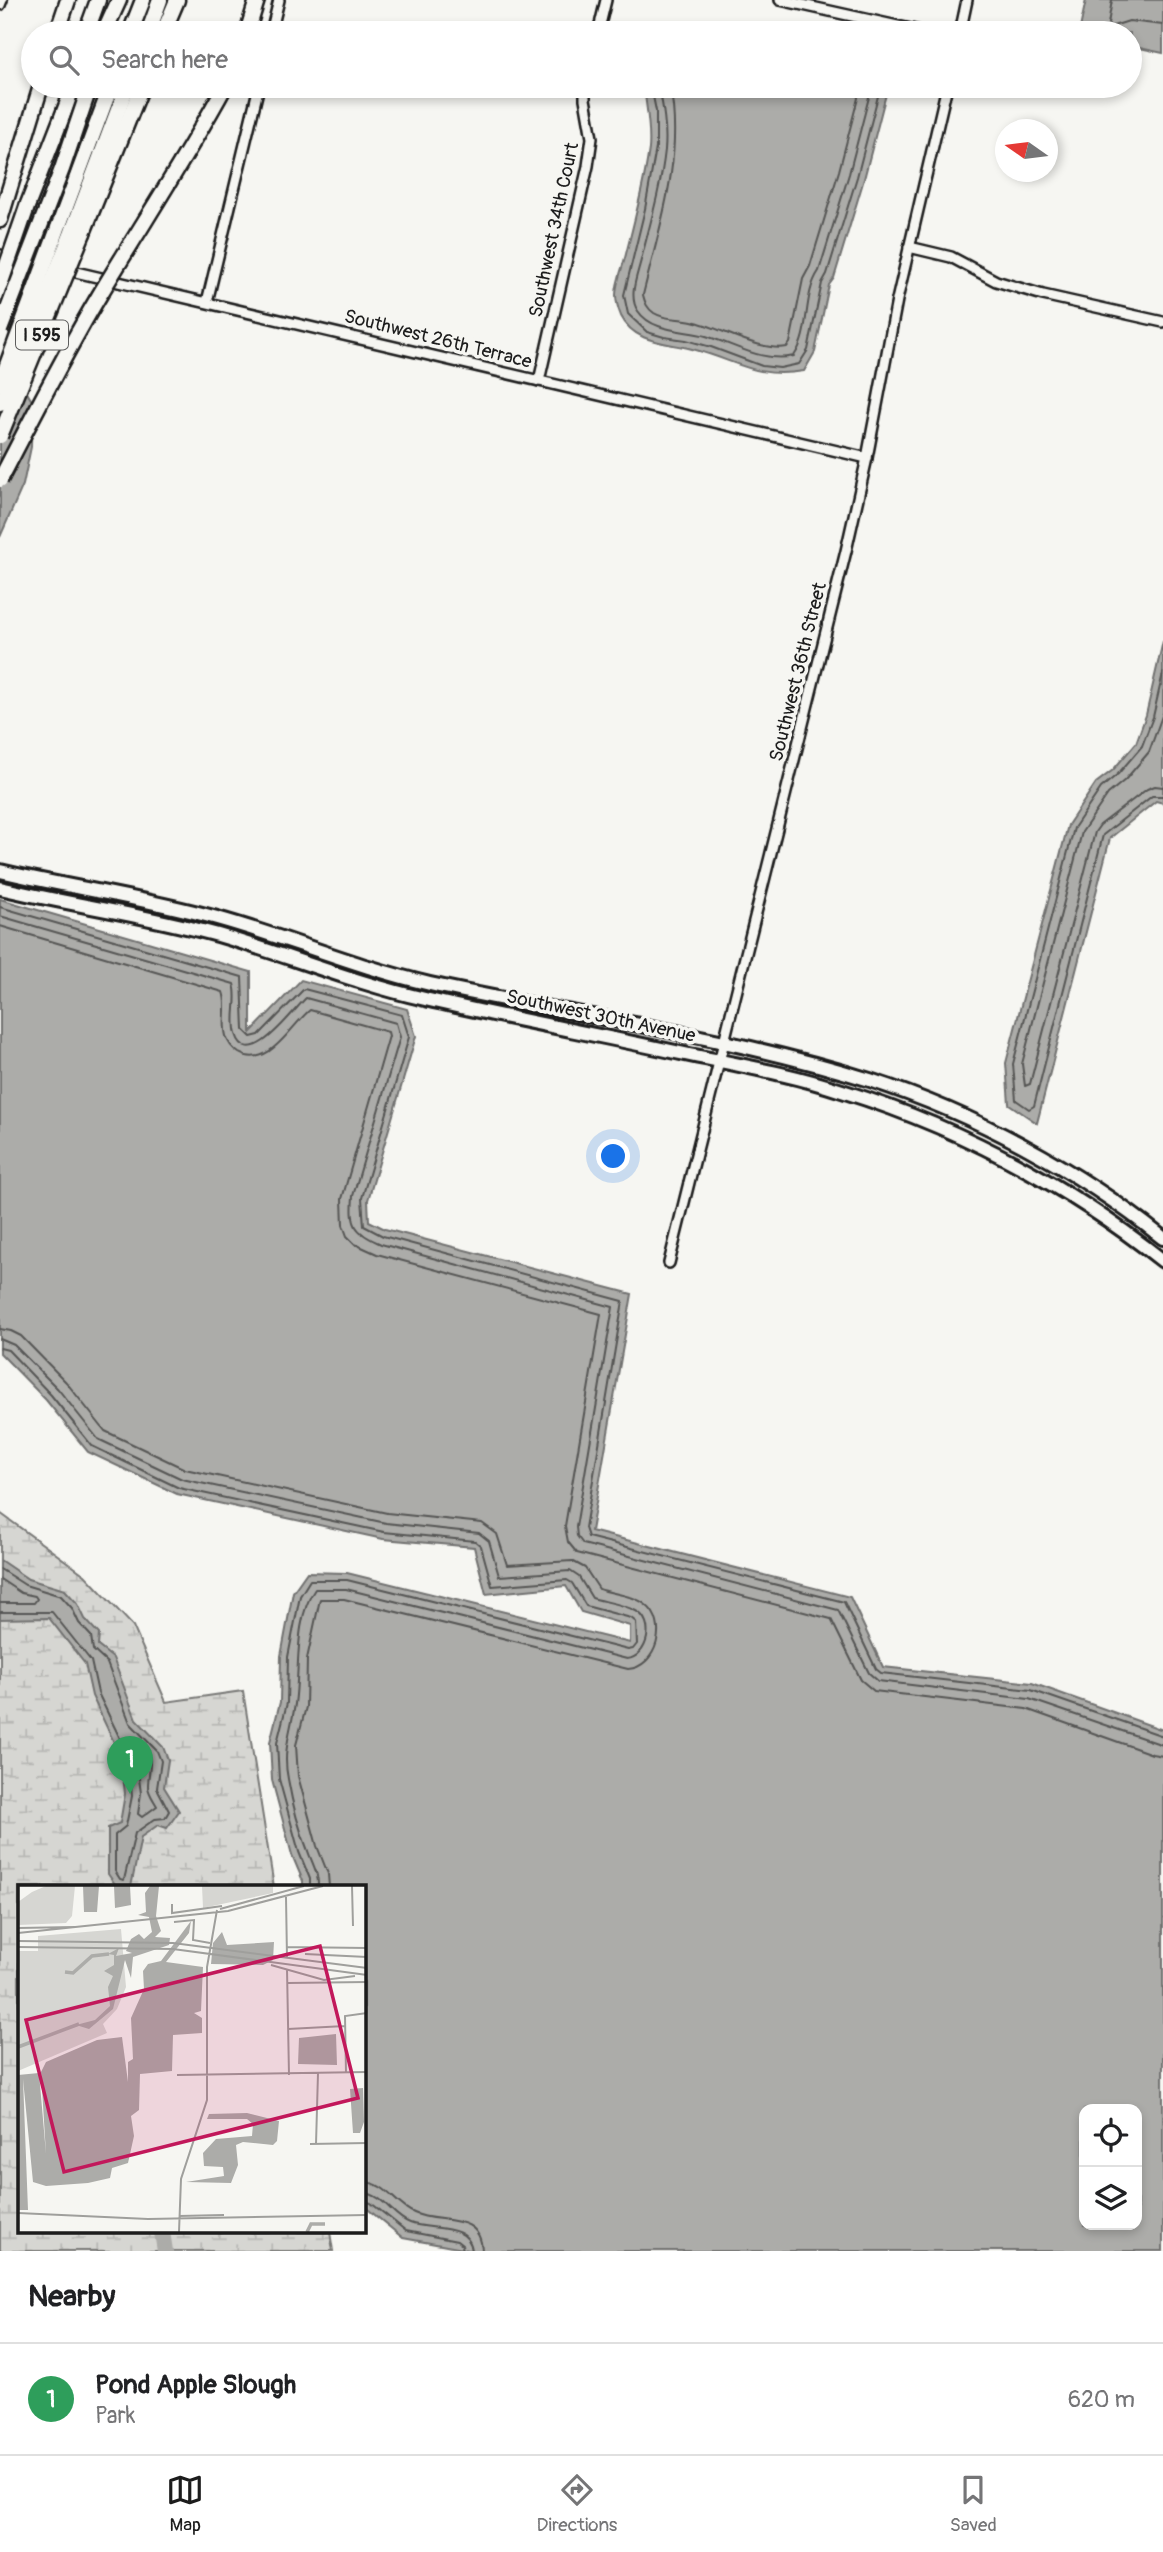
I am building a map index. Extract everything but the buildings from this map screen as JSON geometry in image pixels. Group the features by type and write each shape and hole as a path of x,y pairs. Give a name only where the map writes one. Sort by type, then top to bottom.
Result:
{"highway":[{"path":"61,21 68,0"},
{"path":"90,21 98,0"},
{"path":"101,21 111,0"},
{"path":"107,21 111,0"},
{"path":"109,21 118,0"},
{"path":"135,21 143,0"},
{"path":"152,21 160,0"},
{"path":"168,21 177,0"},
{"path":"251,21 257,0"},
{"path":"1,217 37,98"},
{"path":"0,285 63,98"},
{"path":"28,204 70,98"},
{"path":"58,126 76,98"},
{"path":"0,330 62,169 86,98"},
{"path":"0,384 71,231 108,98"},
{"path":"0,403 12,383 123,98"},
{"name":"I 595","path":"0,436 71,231 136,98"},
{"path":"0,480 84,321 218,98"}],"main road":[{"name":"Southwest 30th Avenue","path":"0,871 205,915 365,967 482,995 723,1043 842,1072 952,1112 1016,1142 1110,1199 1163,1238"},
{"name":"Southwest 30th Avenue","path":"0,888 194,929 275,952 372,985 838,1089 957,1134 1054,1185 1163,1261"},
{"path":"479,1010 482,995"}],"street":[{"path":"0,5 2,0"},
{"path":"274,21 279,0"},
{"path":"601,21 606,0"},
{"path":"780,0 875,21"},
{"path":"963,21 967,0"},
{"path":"207,302 256,98"},
{"name":"Southwest 34th Court","path":"539,381 588,166 592,138 585,98"},
{"name":"Southwest 36th Street","path":"669,1263 867,458 909,247 944,98"},
{"path":"909,247 951,257 1008,285 1163,323"},
{"name":"Southwest 26th Terrace","path":"0,255 867,458"}],"green space":[{"path":"0,1513 85,1575 133,1626 166,1702 243,1691 274,1885 18,1885 18,2234 330,2234 333,2251 0,2251"}],"water":[{"path":"1086,0 1163,0 1163,53 1142,49 1142,21 1082,21"},
{"path":"646,98 885,98 864,179 834,278 829,285 815,352 804,371 761,371 696,350 654,341 635,332 621,316 616,297 617,285 645,176 649,125"},
{"path":"0,360 12,367 32,401 31,447 23,485 0,537"},
{"path":"1163,641 1163,803 1156,801 1110,838 1037,1123 1009,1104 1006,1063 1068,825 1096,783 1113,770 1136,743 1146,715"},
{"path":"0,899 251,972 251,1032 301,980 407,1009 416,1036 368,1200 369,1221 385,1229 632,1294 591,1531 850,1597 883,1667 1032,1683 1163,1730 1163,2251 474,2251 403,2238 366,2208 366,1885 303,1885 272,1780 270,1742 280,1702 281,1656 293,1592 307,1572 347,1573 630,1643 630,1626 581,1612 566,1586 486,1594 474,1547 383,1539 177,1494 88,1452 46,1400 0,1353"},
{"path":"0,1560 28,1579 65,1590 99,1634 98,1646 113,1658 136,1719 163,1747 168,1760 164,1787 179,1811 167,1828 158,1825 141,1837 131,1885 116,1885 108,1874 108,1828 120,1823 125,1794 121,1757 92,1696 85,1664 49,1618 0,1619"}],"waterway":[{"path":"162,2234 165,2251"}],"place":[{"name":"Pond Apple Slough","path":"130,1794"}]}
